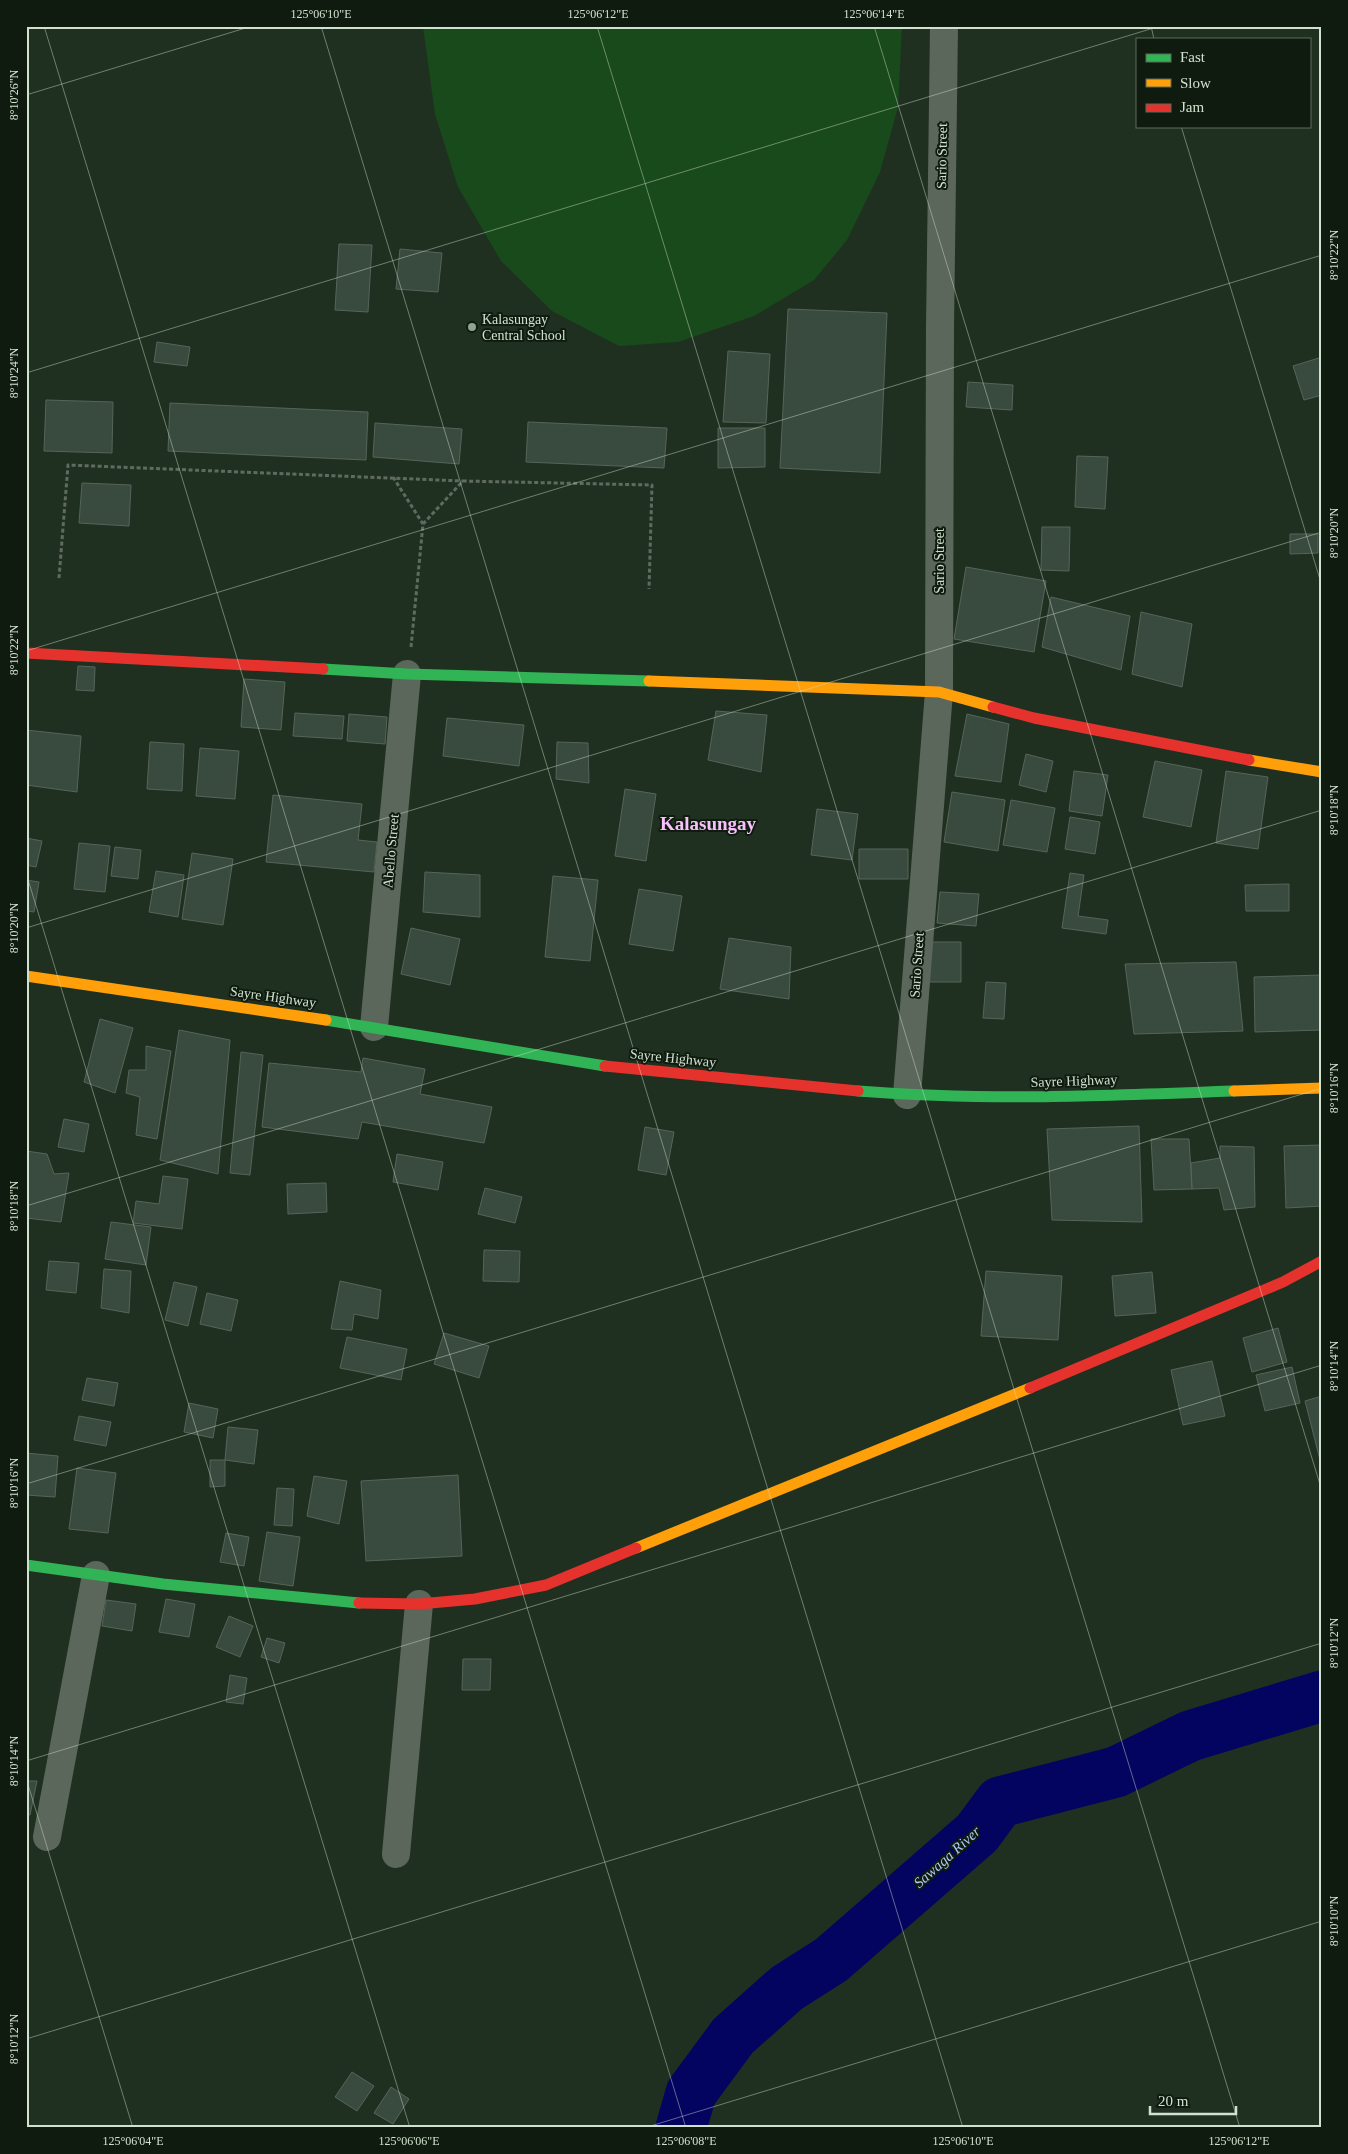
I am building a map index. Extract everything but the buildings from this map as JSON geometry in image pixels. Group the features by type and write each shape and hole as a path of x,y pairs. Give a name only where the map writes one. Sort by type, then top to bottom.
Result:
{"main road":[{"path":"26,652 407,674 938,692 1034,718 1198,751 1322,772"},
{"name":"Sayre Highway","path":"26,976 374,1027 606,1066 795,1086 907,1095 1050,1098 1322,1088"},
{"path":"26,1565 96,1575 372,1604 419,1604 475,1599 546,1585 1172,1330 1283,1282 1322,1261"}],"street":[{"name":"Sario Street","path":"907,1095 938,692 944,26"},
{"name":"Abello Street","path":"374,1027 407,674"},
{"path":"48,1836 96,1575"},
{"path":"396,1854 419,1604"}],"path":[{"path":"59,578 68,466 463,481 652,485 649,589"},
{"path":"393,478 423,524"},
{"path":"407,674 423,524 463,481"}],"green space":[{"path":"423,26 902,26 898,107 880,172 847,240 814,280 754,316 678,342 619,346 552,311 501,261 458,187 435,114"}],"waterway":[{"name":"Sawaga River","path":"681,2128 691,2093 733,2036 787,1988 831,1960 977,1833 1000,1802 1116,1772 1190,1736 1322,1696"}],"traffic: fast":[{"path":"323,669 407,674 649,681"},
{"path":"326,1020 605,1066"},
{"path":"858,1091 999,1097 1234,1091"},
{"path":"26,1565 163,1584 359,1603"}],"traffic: slow":[{"path":"649,681 939,692 993,707"},
{"path":"1249,760 1322,772"},
{"path":"26,976 326,1020"},
{"path":"1234,1091 1322,1088"},
{"path":"636,1548 1030,1388"}],"traffic: jam":[{"path":"26,653 323,669"},
{"path":"993,707 1034,718 1249,760"},
{"path":"605,1066 858,1091"},
{"path":"1030,1388 1283,1282 1322,1261"},
{"path":"359,1603 419,1604 475,1599 546,1585 636,1548"}],"place":[{"name":"Kalasungay Central School","path":"472,327"}],"district":[{"name":"Kalasungay","path":"708,823"}]}
